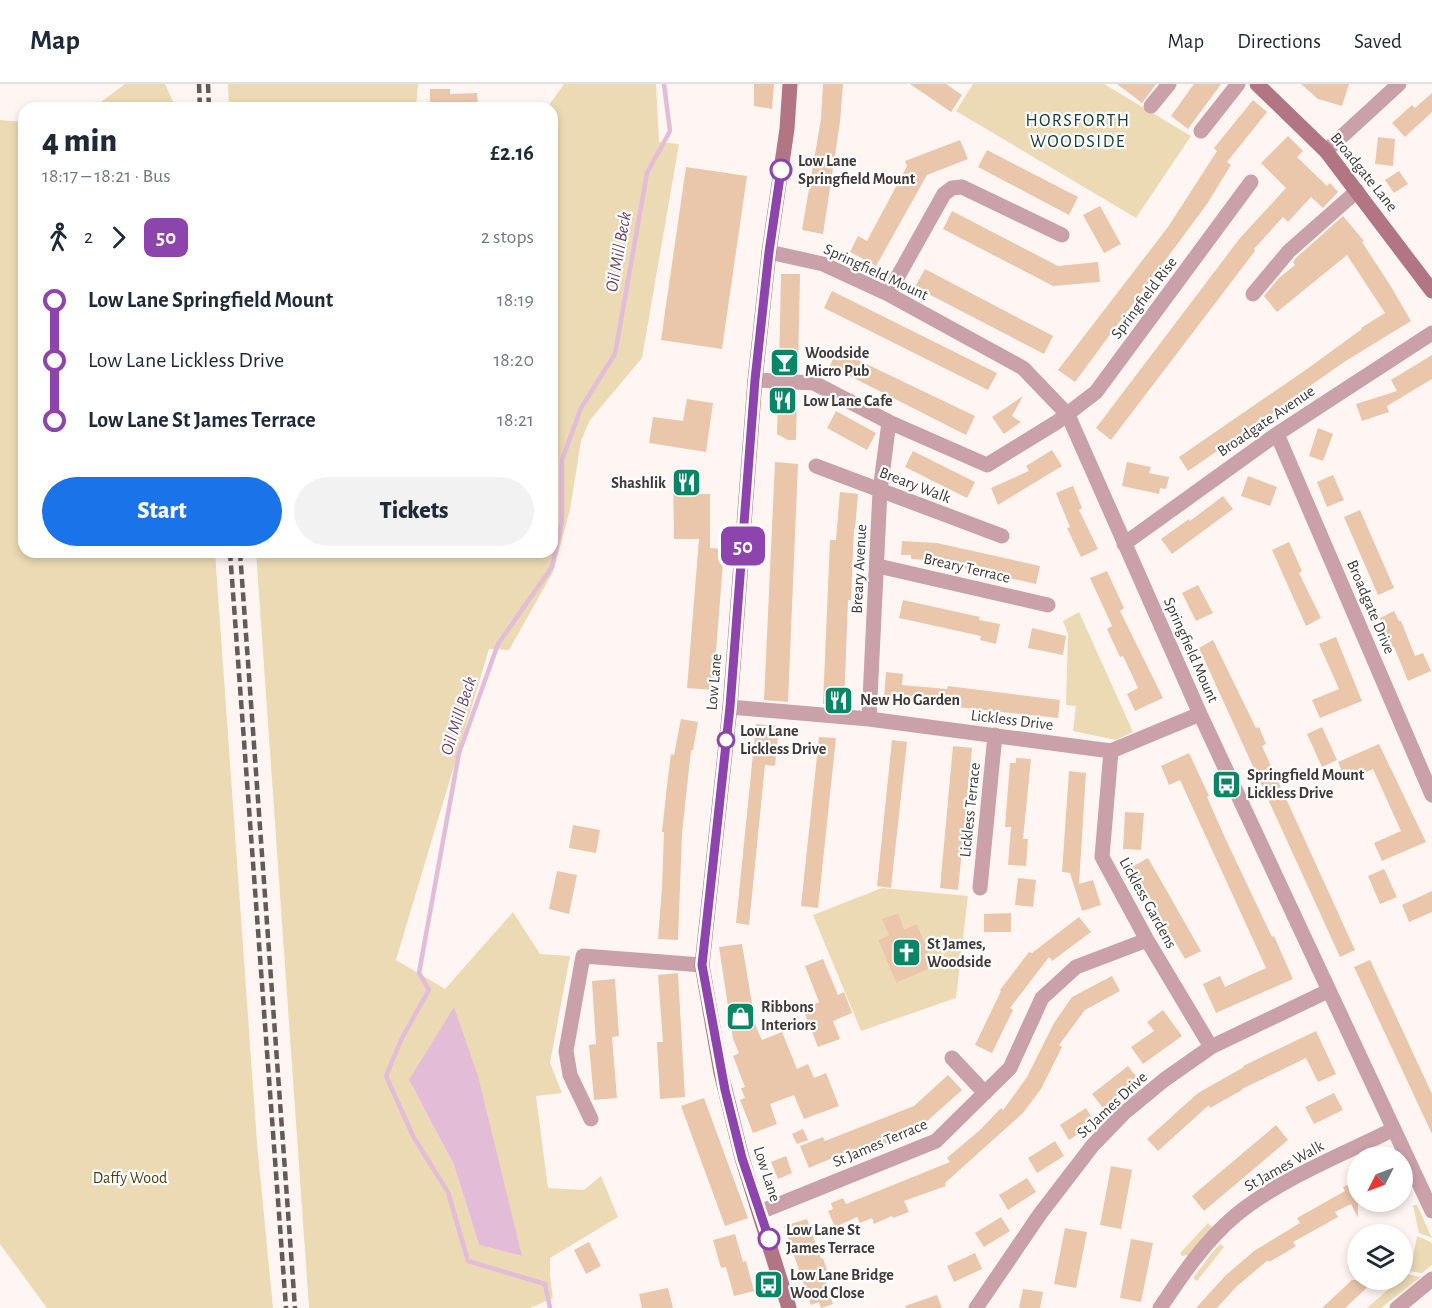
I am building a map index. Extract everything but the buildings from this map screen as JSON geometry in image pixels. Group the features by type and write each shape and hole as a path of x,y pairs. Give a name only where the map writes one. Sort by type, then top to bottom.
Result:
{"street":[{"name":"Low Lane","path":"789,1308 742,1158 721,1073 702,965 730,707 755,380 769,252 787,129 790,84"},
{"path":"1151,106 1169,84"},
{"path":"1201,131 1238,84"},
{"name":"Broadgate Lane","path":"1257,84 1326,151 1432,291"},
{"path":"1326,151 1400,84"},
{"name":"Springfield Rise","path":"889,422 987,465 1055,424 1096,392 1251,182"},
{"path":"888,294 944,194 952,188 962,187 1062,235"},
{"path":"1253,294 1289,251 1357,191"},
{"name":"Springfield Mount","path":"769,252 824,264 888,294 1023,368 1068,415 1200,714 1432,1211"},
{"name":"Broadgate Avenue","path":"1124,544 1277,434 1432,333"},
{"path":"755,380 814,383 889,422"},
{"name":"Breary Avenue","path":"870,719 880,491 889,422"},
{"name":"Broadgate Drive","path":"1277,434 1432,795"},
{"name":"Breary Walk","path":"816,465 1002,536"},
{"name":"Breary Terrace","path":"878,566 1048,605"},
{"name":"Lickless Drive","path":"730,707 870,719 1111,751"},
{"path":"1111,751 1200,714"},
{"name":"Lickless Terrace","path":"980,888 995,735"},
{"name":"Lickless Gardens","path":"1111,751 1102,857 1146,940 1211,1047"},
{"name":"St James Terrace","path":"760,1212 936,1141 1010,1068 1042,998 1076,967 1146,940"},
{"path":"591,1119 570,1075 566,1051 583,956 702,965"},
{"name":"St James Drive","path":"975,1308 1040,1214 1093,1145 1124,1113 1164,1080 1211,1047 1328,991"},
{"path":"952,1058 985,1093"},
{"name":"St James Walk","path":"1160,1308 1200,1252 1233,1217 1255,1200 1394,1129"},
{"path":"1397,1308 1432,1280"}],"green space":[{"path":"125,84 165,84 173,102 101,102"},
{"path":"228,84 418,84 416,102 229,102"},
{"path":"564,84 656,84 659,142 679,144 642,358 590,420 581,441 570,510 558,554 558,102 551,102"},
{"path":"973,84 1104,84 1191,136 1136,218 956,111"},
{"name":"Daffy Wood","path":"0,120 18,122 18,558 215,558 257,1143 273,1308 47,1308 0,1244"},
{"path":"256,558 557,558 553,572 509,650 489,649 396,960 445,989 513,912 540,954 570,956 550,1063 562,1093 536,1096 548,1188 584,1190 601,1176 618,1217 550,1258 553,1298 530,1308 309,1308","holes":["409,1080 521,1256 479,1245 454,1165"]},
{"path":"1079,612 1133,732 1116,740 1073,731 1076,706 1066,705 1068,634 1063,621"},
{"path":"882,888 968,896 956,998 861,1031 813,915","holes":["897,913 904,929 917,924 934,967 896,983 878,940 889,935 883,919"]},
{"path":"1413,1205 1417,1205 1432,1238 1419,1233"},
{"path":"1208,1223 1213,1228 1189,1255 1182,1256 1180,1253"},
{"path":"1417,1236 1431,1242 1432,1265 1422,1273 1413,1272"},
{"path":"1220,1244 1224,1247 1197,1281 1193,1278"},
{"path":"1413,1275 1421,1277 1413,1283"},
{"path":"1388,1290 1404,1290 1381,1308 1367,1308"}],"shaded area":[{"path":"454,1007 478,1076 522,1256 479,1245 454,1165 409,1080"}],"waterway":[{"name":"Oil Mill Beck","path":"558,539 562,521 562,460 581,408 615,354 647,173 670,131 664,84"},
{"name":"Oil Mill Beck","path":"550,1308 545,1284 468,1261 448,1192 414,1138 386,1076 402,1038 429,990 419,973 459,753 498,644 552,567 554,558"}],"railway":[{"path":"199,84 200,102"},
{"path":"208,84 209,102"},
{"path":"230,558 286,1308"},
{"path":"240,558 295,1308"}],"bus line":[{"name":"50","path":"769,1239 742,1158 725,1090 702,965 730,707 755,380 769,252 781,170"}],"place":[{"name":"Low Lane Springfield Mount","path":"781,170"},
{"name":"Woodside Micro Pub","path":"784,362"},
{"name":"Low Lane Cafe","path":"782,401"},
{"name":"Shashlik","path":"687,483"},
{"name":"New Ho Garden","path":"839,700"},
{"name":"Low Lane Lickless Drive","path":"726,740"},
{"name":"Springfield Mount Lickless Drive","path":"1226,784"},
{"name":"St James, Woodside","path":"906,953"},
{"name":"Ribbons Interiors","path":"740,1016"},
{"name":"Low Lane St James Terrace","path":"769,1239"},
{"name":"Low Lane Bridge Wood Close","path":"769,1284"}],"district":[{"name":"HORSFORTH WOODSIDE","path":"1078,131"}]}
